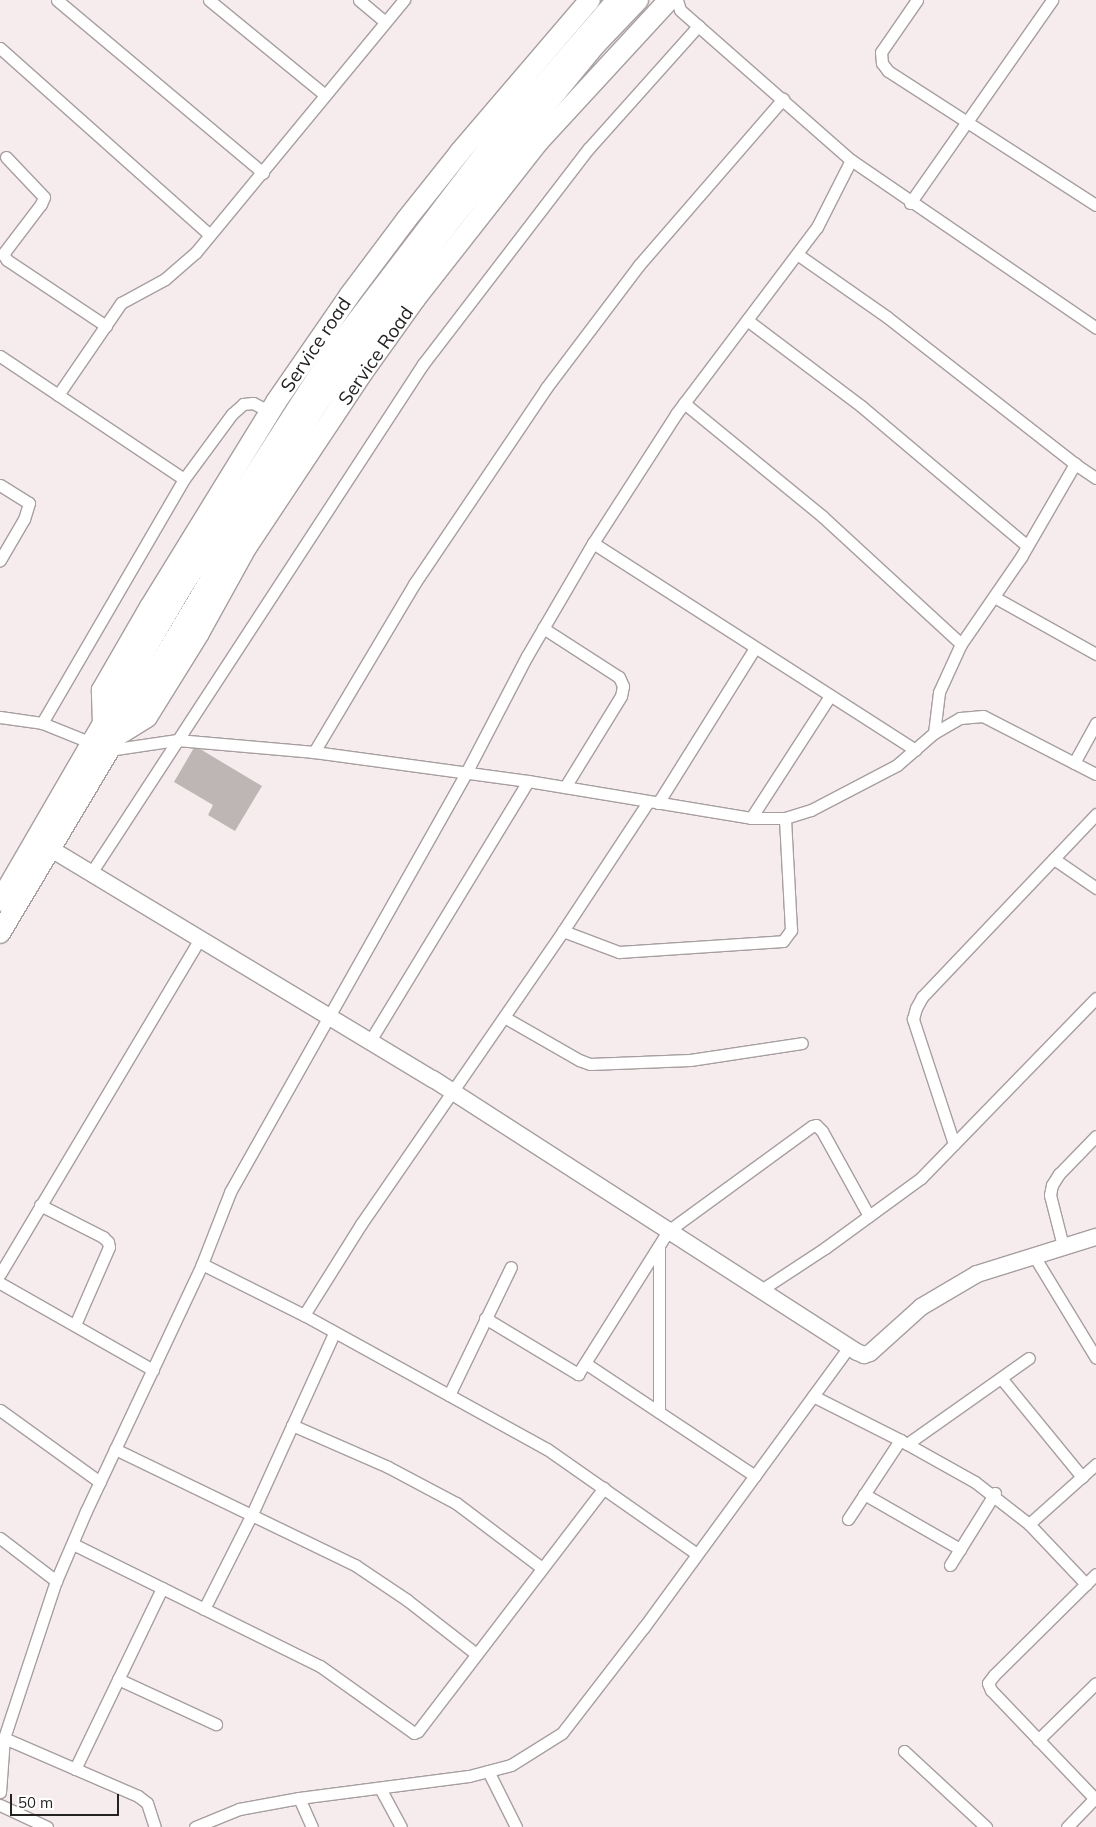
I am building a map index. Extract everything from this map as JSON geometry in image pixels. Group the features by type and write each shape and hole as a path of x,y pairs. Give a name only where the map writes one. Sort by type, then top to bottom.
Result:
{"highway":[{"name":"Service road","path":"106,738 102,690 154,598 271,412 349,296 406,220 460,152 590,0"},
{"path":"0,901 328,389 411,273 630,1"},
{"name":"Service Road","path":"106,738 148,717 199,633 246,548 362,372 415,299 538,142 669,3"},
{"path":"0,933 51,849 106,738"}],"main road":[{"path":"51,849 454,1092 848,1347 864,1355 870,1353 921,1307 977,1274 1096,1237"}],"street":[{"path":"57,0 263,173"},
{"path":"209,0 325,95"},
{"path":"359,0 385,22"},
{"path":"58,395 121,303 165,279 196,252 404,0"},
{"path":"916,0 882,52 882,63 888,71 1096,205"},
{"path":"910,203 1052,0"},
{"path":"669,3 783,99 851,160 910,203 1096,328"},
{"path":"92,873 423,364 590,148 698,26"},
{"path":"0,48 210,235"},
{"path":"314,752 414,584 568,358 639,264 783,99"},
{"path":"2,157 44,197 42,204 3,254 7,260 106,326"},
{"path":"0,1792 4,1738 56,1581 115,1449 202,1264 230,1192 466,773 543,628 593,543 684,403 817,227 851,160"},
{"path":"797,254 887,317 1075,464 1096,478"},
{"path":"747,320 861,406 1027,546"},
{"path":"0,356 184,479"},
{"path":"42,723 184,479 232,414 243,404 253,403 271,412"},
{"path":"684,403 822,516 961,644"},
{"path":"934,733 939,692 961,644 1027,546 1075,464"},
{"path":"0,485 29,503 24,520 0,560"},
{"path":"593,543 697,608 755,648 915,750"},
{"path":"994,597 1096,654"},
{"path":"543,628 619,677 623,686 621,696 565,787"},
{"path":"304,1315 361,1224 653,802 755,648"},
{"path":"751,818 830,696"},
{"path":"1,719 42,723 106,738 177,740 314,752 528,781 751,818 785,818 811,810 898,765 934,733 960,718 983,716 1096,774"},
{"path":"1074,763 1096,723"},
{"path":"370,1040 528,781"},
{"path":"954,1144 913,1019 916,1008 922,997 1096,814"},
{"path":"563,931 618,952 783,941 791,930 785,818"},
{"path":"1054,859 1096,888"},
{"path":"0,1274 200,939"},
{"path":"760,1290 921,1178 1096,998"},
{"path":"504,1017 579,1060 590,1064 690,1060 802,1043"},
{"path":"485,1318 578,1374 668,1231 812,1126 816,1125 822,1131 869,1216"},
{"path":"1063,1246 1050,1194 1052,1185 1059,1174 1096,1136"},
{"path":"40,1205 103,1237 108,1242 109,1248 75,1325"},
{"path":"659,1246 659,1412"},
{"path":"1034,1256 1095,1357"},
{"path":"202,1264 304,1315 547,1449 697,1554"},
{"path":"448,1395 511,1266"},
{"path":"0,1283 153,1370"},
{"path":"204,1609 252,1514 334,1332"},
{"path":"195,1827 239,1810 299,1798 469,1776 511,1765 562,1733 644,1627 848,1347"},
{"path":"848,1519 864,1494 904,1442 1029,1358"},
{"path":"585,1363 755,1476"},
{"path":"1001,1378 1082,1477"},
{"path":"814,1396 904,1442 975,1482 994,1495 1029,1524 1086,1584"},
{"path":"0,1410 100,1482"},
{"path":"292,1425 388,1467 456,1503 542,1568"},
{"path":"115,1449 355,1565 407,1600 476,1654"},
{"path":"1029,1524 1096,1464"},
{"path":"73,1544 320,1666 414,1733 418,1731 604,1488"},
{"path":"864,1494 960,1549"},
{"path":"950,1565 994,1495"},
{"path":"0,1538 56,1581"},
{"path":"1067,1827 1095,1799 991,1690 988,1683 1096,1574"},
{"path":"75,1769 162,1588"},
{"path":"118,1679 216,1724"},
{"path":"1038,1740 1096,1683"},
{"path":"4,1738 138,1796 147,1803 155,1827"},
{"path":"904,1752 986,1827"},
{"path":"488,1771 516,1827"},
{"path":"380,1788 400,1827"},
{"path":"299,1798 312,1827"},
{"path":"0,1806 47,1827"}],"building":[{"path":"195,746 262,786 235,831 208,815 213,805 174,782"}]}
